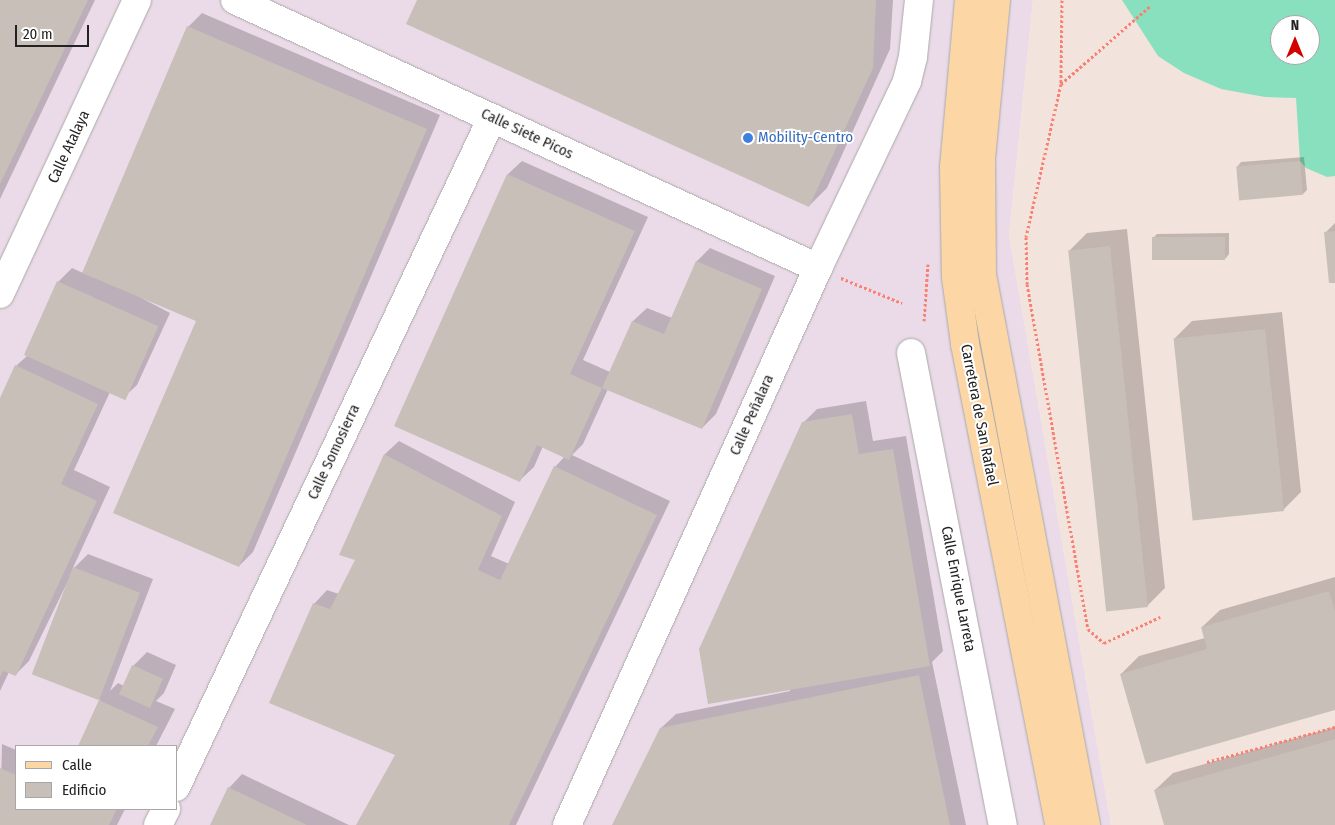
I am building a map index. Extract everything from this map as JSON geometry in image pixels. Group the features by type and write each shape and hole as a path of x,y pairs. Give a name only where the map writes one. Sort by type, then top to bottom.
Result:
{"main road":[{"name":"Carretera de San Rafael","path":"969,0 954,167 956,277 965,344 1059,825"},
{"name":"Carretera de San Rafael","path":"996,0 981,160 982,275 1086,825"}],"street":[{"name":"Calle Atalaya","path":"0,294 137,0"},
{"name":"Calle Siete Picos","path":"235,0 828,272"},
{"name":"Calle Peñalara","path":"567,825 828,272 906,81 913,57 919,0"},
{"name":"Calle Somosierra","path":"178,783 492,118"},
{"name":"Calle Enrique Larreta","path":"911,354 1003,825"},
{"path":"158,825 166,810"}],"path":[{"path":"1062,0 1061,84 1026,236 1027,284 1088,629 1104,643 1160,617"},
{"path":"1061,84 1150,6"},
{"path":"828,272 902,303"},
{"path":"1207,762 1335,727"}],"shaded area":[{"path":"0,0 1033,0 1009,235 1111,825 0,825"},
{"path":"1033,0 1335,0 1335,825 1111,825 1009,235"}],"green space":[{"path":"1122,0 1335,0 1335,176 1327,177 1306,168 1300,161 1296,98 1265,97 1221,89 1184,73 1158,56"}],"building":[{"path":"0,0 88,0 0,184"},
{"name":"Mobility-Centro","path":"417,0 876,0 873,68 809,207 406,24"},
{"path":"187,26 427,129 239,567 113,513 196,321 82,273"},
{"path":"1300,161 1303,195 1239,200 1236,167"},
{"path":"507,174 635,231 570,374 602,388 569,460 537,445 520,482 394,426"},
{"path":"1335,231 1335,283 1329,283 1324,232"},
{"path":"1152,237 1225,237 1225,260 1152,260"},
{"path":"1110,246 1148,607 1106,611 1068,250"},
{"path":"696,261 762,289 702,429 602,388 632,321 664,334"},
{"path":"57,281 158,326 125,400 24,355"},
{"path":"1265,329 1284,511 1193,521 1174,339"},
{"path":"15,365 98,404 61,484 97,501 16,676 3,671 0,677 0,398"},
{"path":"852,414 859,454 893,449 930,666 708,704 699,649 802,422"},
{"path":"384,454 502,516 478,570 500,580 554,466 657,515 509,825 356,825 395,755 269,703 313,603 330,609 355,560 339,555"},
{"path":"73,567 140,593 99,700 32,674"},
{"path":"1329,591 1335,611 1335,710 1146,764 1120,674 1207,649 1201,627"},
{"path":"132,665 163,679 150,708 119,694"},
{"path":"919,675 950,825 612,825 660,728"},
{"path":"99,700 158,727 149,745 78,745"},
{"path":"1335,739 1335,825 1164,825 1154,790"},
{"path":"0,768 15,775 15,810 116,810 109,825 0,825"},
{"path":"228,787 307,825 210,825"}],"place":[{"name":"Mobility-Centro","path":"748,138"}]}
